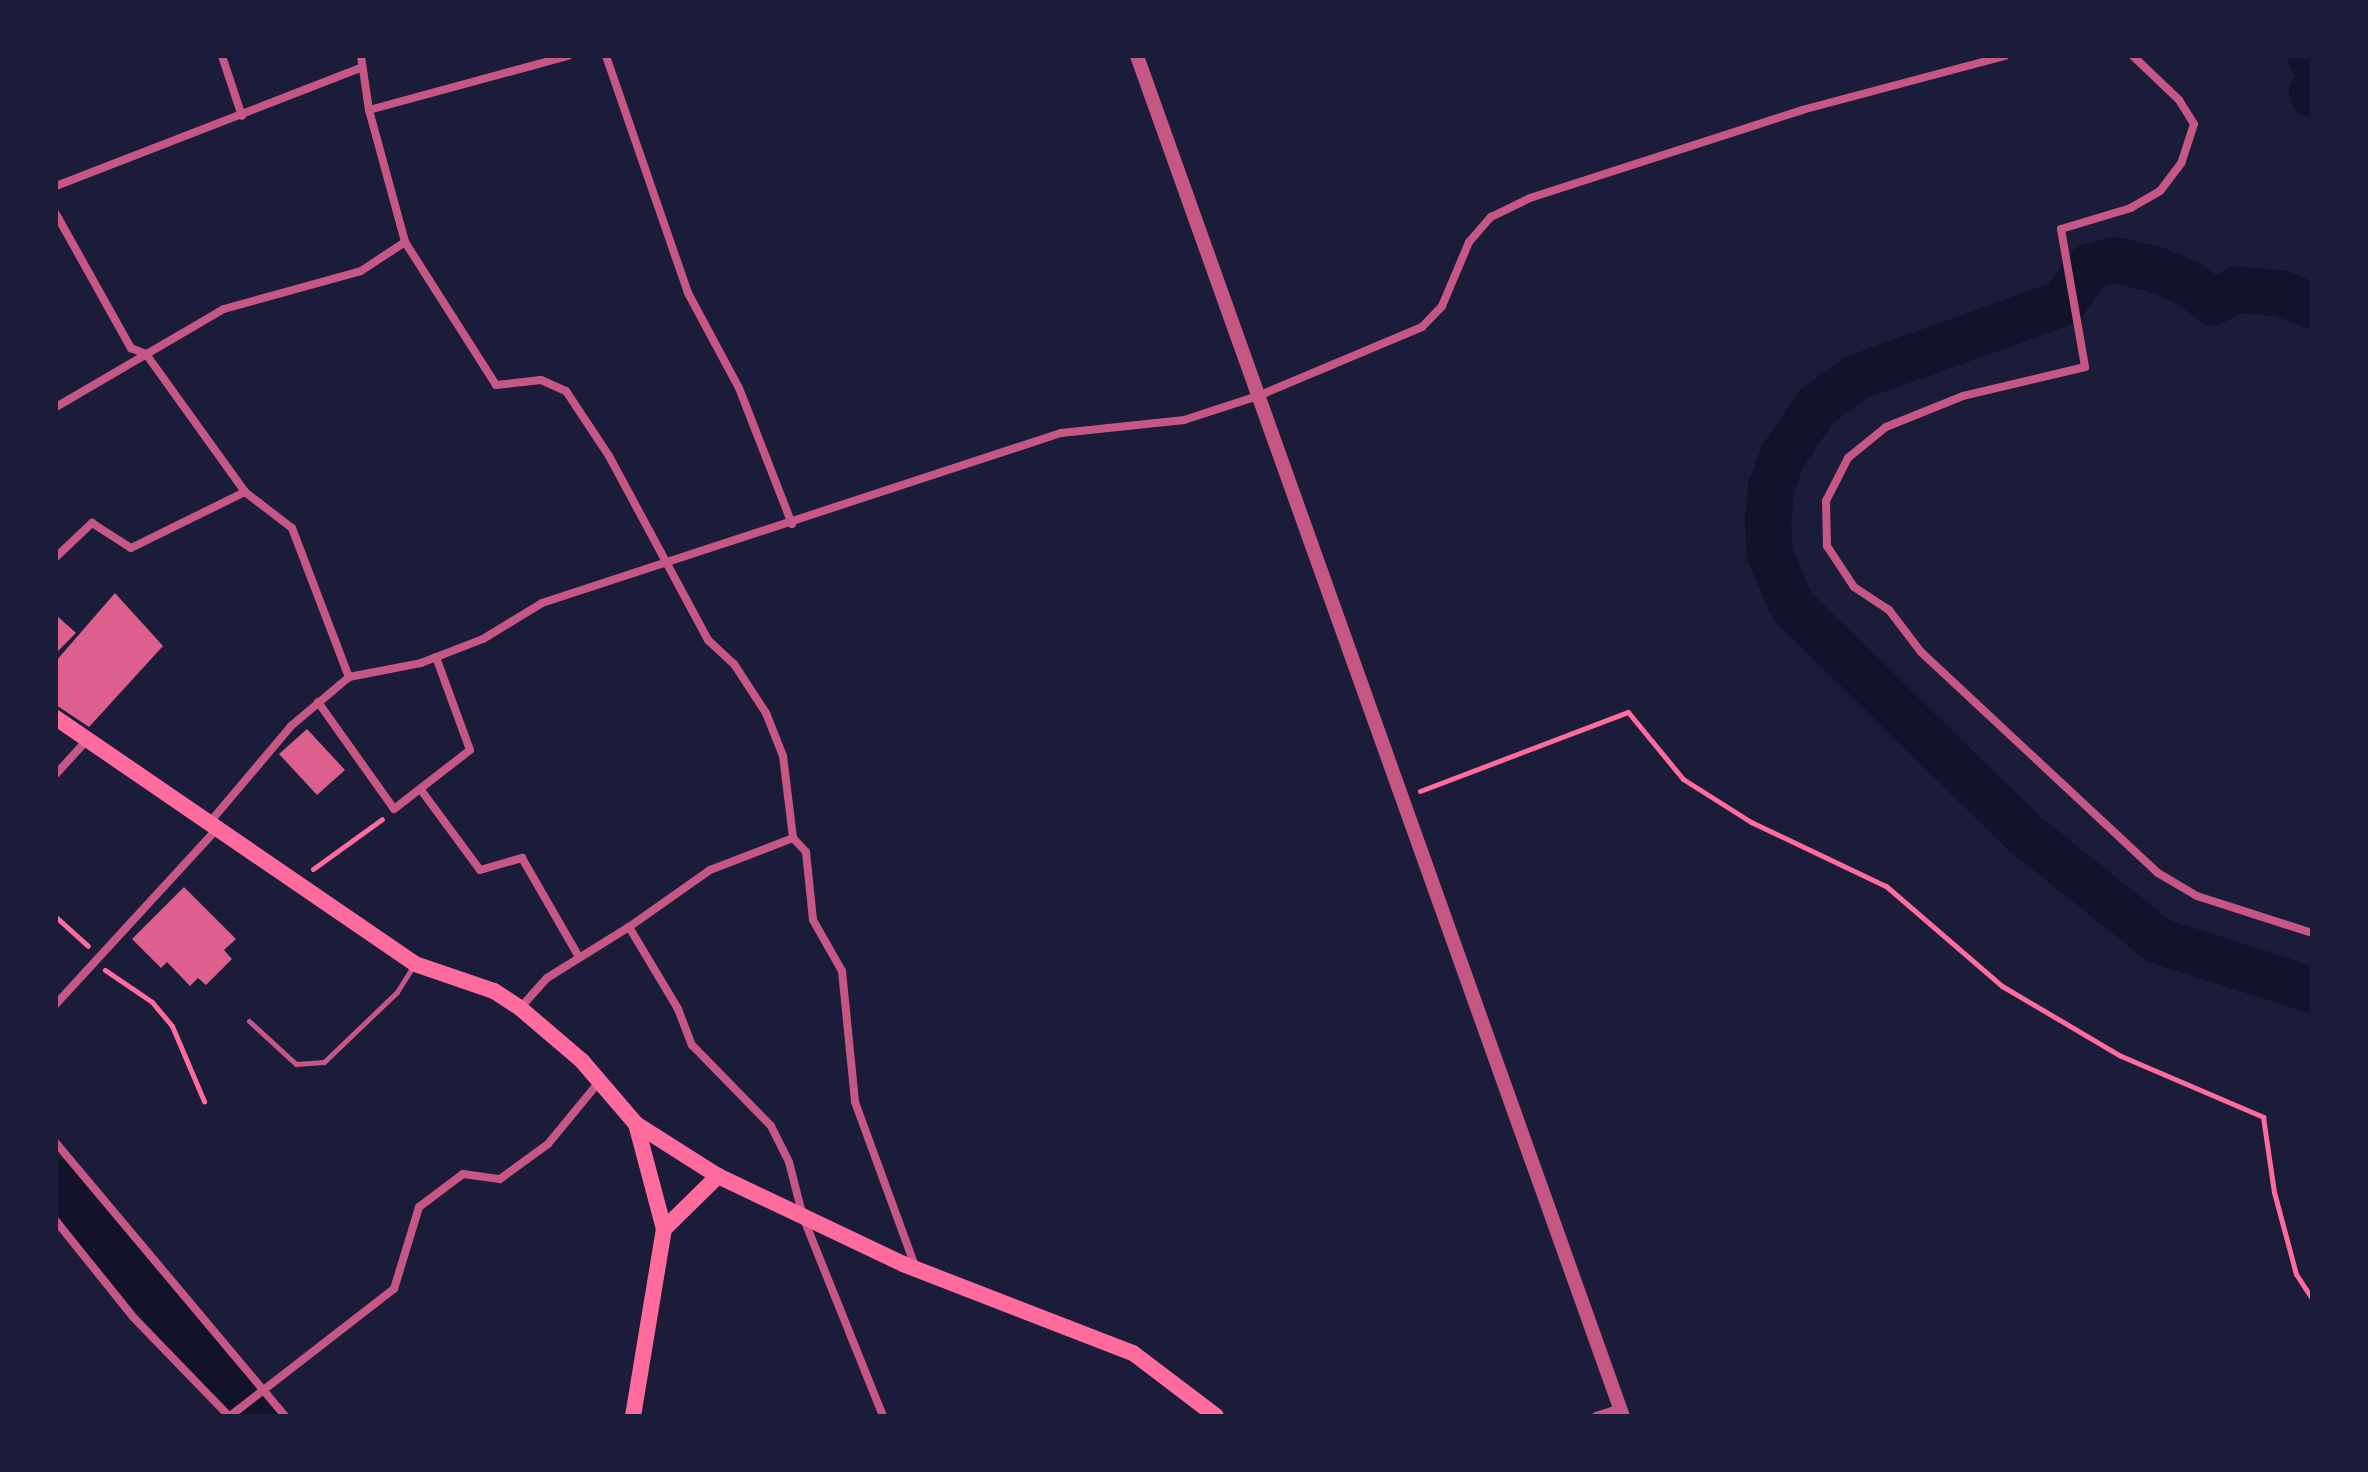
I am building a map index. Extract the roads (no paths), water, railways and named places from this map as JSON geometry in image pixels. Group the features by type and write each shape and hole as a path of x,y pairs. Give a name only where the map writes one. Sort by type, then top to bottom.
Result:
{"main road":[{"path":"56,718 415,964 494,991 520,1008 599,1081 636,1124 718,1176 807,1222 916,1269 1133,1353 1216,1416"},
{"path":"633,1416 664,1229 636,1124"},
{"path":"664,1229 718,1176"}],"street":[{"path":"222,56 242,116"},
{"path":"361,56 369,110 405,242 496,385 541,380 566,391 609,456 708,640 734,664 766,713 790,780 793,838 806,852 813,920 842,971 855,1102 916,1269"},
{"path":"369,110 565,56"},
{"path":"606,56 688,293 739,388 792,524"},
{"path":"1137,56 1622,1412 1596,1416"},
{"path":"56,1004 214,825 253,766 318,702 349,677 436,657 483,639 542,603 664,561 792,524 1061,433 1184,420 1258,396 1422,327 1442,306 1469,242 1491,217 1530,198 1802,110 2005,56"},
{"path":"2133,56 2179,100 2194,124 2182,162 2160,191 2131,208 2061,229 2085,367 1963,396 1886,427 1848,458 1826,501 1827,546 1854,587 1889,610 1921,652 2158,873 2197,896 2312,933"},
{"path":"56,186 361,68"},
{"path":"56,214 131,348 146,354 245,492 292,528 349,677"},
{"path":"56,407 72,402 224,309 361,271 405,242"},
{"path":"56,557 92,523 131,548 197,520 245,492"},
{"path":"318,702 394,809 470,750 436,657"},
{"path":"56,774 87,739"},
{"path":"421,790 480,870 522,858 579,957"},
{"path":"520,1008 547,978 629,927 710,870 793,838"},
{"path":"629,927 678,1009 692,1045 771,1126 789,1162 807,1222 883,1416"},
{"path":"56,1221 134,1318 232,1414 394,1289 419,1207 463,1174 500,1179 548,1144 599,1081"},
{"path":"56,1143 259,1394 285,1416"}],"lane":[{"path":"249,1021 296,1064 324,1062 397,992 415,964"}],"waterway":[{"path":"2312,306 2279,293 2237,290 2213,302 2190,284 2157,270 2115,260 2089,267 2063,303 1855,378 1817,406 1782,457 1771,489 1768,521 1770,554 1792,606 2025,834 2159,941 2312,990"},
{"path":"56,1182 256,1416"}]}
